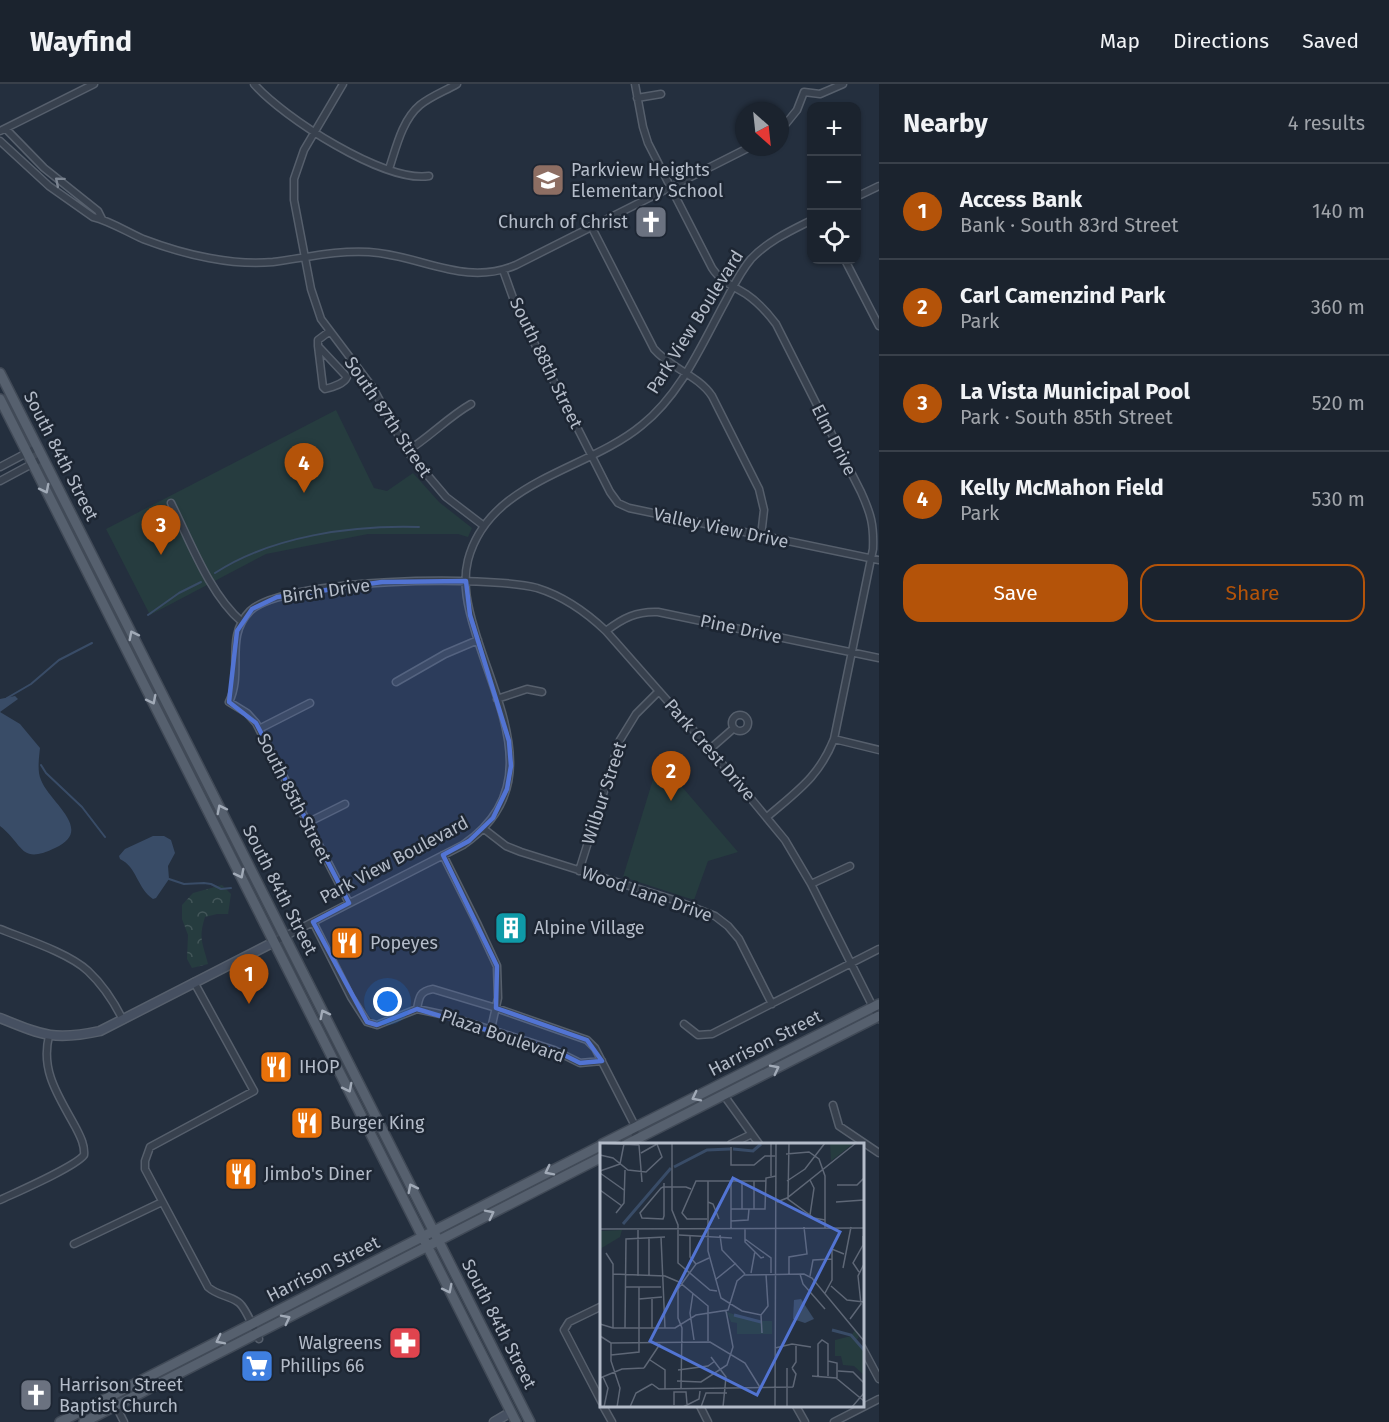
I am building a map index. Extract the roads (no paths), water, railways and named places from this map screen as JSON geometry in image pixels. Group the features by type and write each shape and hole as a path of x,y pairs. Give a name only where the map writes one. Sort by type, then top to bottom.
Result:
{"main road":[{"name":"South 84th Street","path":"0,373 530,1422"},
{"name":"South 84th Street","path":"0,399 516,1422"},
{"name":"Harrison Street","path":"606,1143 723,1083 877,1013"},
{"name":"Harrison Street","path":"631,1143 877,1013"},
{"name":"Harrison Street","path":"60,1422 600,1146"},
{"name":"Harrison Street","path":"84,1422 258,1336 438,1240 600,1158"},
{"path":"511,1412 518,1414 524,1422"}],"street":[{"path":"94,84 3,130 0,140 49,186 93,217 146,240 208,258 262,263 341,252 367,252 392,254 463,273 488,273 503,270 735,154"},
{"path":"254,84 266,97 314,131 364,160 416,178 429,176"},
{"name":"South 87th Street","path":"343,84 304,150 294,179 294,200 303,258 321,319 373,388 407,451 446,496 484,526"},
{"path":"389,169 399,138 418,107 458,84"},
{"name":"Elm Drive","path":"635,84 648,143 714,272 719,278 756,302 772,319 871,515 874,528 871,559 834,739 817,772 767,817"},
{"path":"789,120 797,110 804,92 804,84"},
{"path":"804,92 820,94 843,84"},
{"path":"637,98 661,94"},
{"path":"3,130 44,168 98,211 102,219"},
{"path":"861,195 879,186"},
{"name":"Park View Boulevard","path":"0,1018 49,1036 79,1035 100,1030 464,845 484,829 501,804 507,789 511,766 509,741 467,598 466,581 471,551 484,526 501,507 524,490 623,439 643,425 664,405 686,374 748,262 787,232 807,222"},
{"path":"591,226 650,344 666,361 702,384 712,396 757,483 764,510 761,536"},
{"path":"847,264 879,326"},
{"name":"South 88th Street","path":"503,270 517,309 592,455"},
{"path":"318,346 347,377 345,381 333,387 325,389 322,387 318,346 318,340 330,332"},
{"path":"407,451 471,404"},
{"path":"0,467 38,447"},
{"name":"Valley View Drive","path":"592,455 612,496 625,507 879,560"},
{"path":"0,481 44,458"},
{"path":"171,503 216,591 227,608 242,622"},
{"name":"Birch Drive","path":"242,622 262,603 286,596 382,582 466,581"},
{"name":"Park Crest Drive","path":"466,581 511,583 538,589 566,601 606,631 710,749 767,817 799,861 877,1013"},
{"name":"Pine Drive","path":"606,631 630,615 658,612 879,658"},
{"name":"South 85th Street","path":"242,622 236,639 234,685 229,702 247,713 259,729 349,903"},
{"path":"396,682 445,654 478,640"},
{"path":"496,699 527,689 542,692"},
{"name":"Wilbur Street","path":"579,871 620,740 636,714 659,691"},
{"path":"259,729 310,703"},
{"path":"710,749 734,728"},
{"path":"834,739 879,750"},
{"path":"307,823 345,804"},
{"name":"Wood Lane Drive","path":"484,829 506,846 674,900 719,918 739,939 772,1004"},
{"path":"442,855 497,966 499,982 491,1029"},
{"path":"812,884 850,866"},
{"name":"Plaza Boulevard","path":"313,922 351,997 367,1022 377,1025 417,1009 491,1029 554,1050 577,1062 587,1064 602,1061"},
{"path":"0,929 70,959 87,970 102,986 123,1020"},
{"path":"684,1024 698,1035 708,1035 879,949"},
{"path":"194,982 254,1091 150,1147 145,1169 208,1287 215,1293 239,1302 258,1336"},
{"path":"417,1009 419,996 425,990 433,989 587,1040 596,1048 636,1128 631,1143"},
{"path":"0,1200 69,1166 84,1155 80,1137 50,1078 45,1057 49,1036"},
{"path":"723,1083 723,1096 758,1143"},
{"path":"833,1105 839,1126 879,1153"},
{"path":"732,1143 752,1134"},
{"path":"74,1244 162,1202"},
{"path":"600,1307 569,1322 565,1328 565,1333 600,1400"},
{"path":"864,1351 879,1379"},
{"path":"111,1396 124,1422"},
{"path":"864,1407 879,1399"},
{"path":"604,1407 612,1422"},
{"path":"700,1407 708,1422"},
{"path":"797,1407 805,1422"},
{"path":"834,1422 863,1407"},
{"path":"494,1422 511,1412"}],"water":[{"path":"15,696 18,699 0,712 0,699"},
{"path":"0,712 20,724 40,748 41,780 71,825 71,833 66,841 44,853 29,854 0,826"},
{"path":"153,836 164,836 171,840 175,853 168,866 169,879 153,899 143,889 130,867 119,856 125,849"}],"waterway":[{"path":"215,573 237,560 262,550 313,535 367,528 419,527"},
{"path":"148,615 179,593 201,582"},
{"path":"7,698 31,684 59,660 92,643"},
{"path":"41,765 46,773 82,807 105,837"},
{"path":"169,879 184,884 204,883 221,889 231,888"}],"place":[{"name":"Parkview Heights Elementary School","path":"548,180"},
{"name":"Church of Christ","path":"651,222"},
{"name":"Kelly McMahon Field","path":"304,493"},
{"name":"La Vista Municipal Pool","path":"161,555"},
{"name":"Carl Camenzind Park","path":"671,801"},
{"name":"Alpine Village","path":"511,928"},
{"name":"Popeyes","path":"347,943"},
{"name":"Access Bank","path":"249,1004"},
{"name":"IHOP","path":"276,1067"},
{"name":"Burger King","path":"307,1123"},
{"name":"Jimbo's Diner","path":"241,1174"},
{"name":"Walgreens","path":"405,1343"},
{"name":"Phillips 66","path":"257,1366"},
{"name":"Harrison Street Baptist Church","path":"36,1395"}]}
